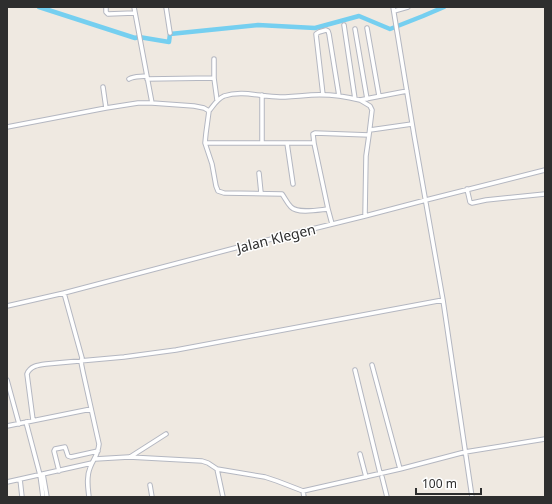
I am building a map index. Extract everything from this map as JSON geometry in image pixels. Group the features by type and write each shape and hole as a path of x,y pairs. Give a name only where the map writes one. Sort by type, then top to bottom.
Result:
{"street":[{"path":"106,7 106,12 108,14 134,13"},
{"path":"134,7 152,103"},
{"path":"166,7 170,33"},
{"path":"408,7 394,9 396,25 443,300 472,497"},
{"path":"344,25 355,99"},
{"path":"367,28 378,96"},
{"path":"355,29 367,99"},
{"path":"323,95 316,34 326,30 329,34 339,96"},
{"path":"214,59 214,78 217,100"},
{"path":"130,79 147,77 214,78"},
{"path":"103,87 106,108"},
{"path":"328,209 303,211 296,210 290,206 282,194 224,193 218,191 211,160 205,143 209,111 217,100 229,95 249,94 279,97 323,95 360,100 407,91"},
{"path":"262,95 262,143"},
{"path":"360,100 370,106 373,113 366,156 365,216"},
{"path":"7,127 138,103 194,106 204,108 209,111"},
{"path":"370,130 412,124"},
{"path":"332,224 313,136 315,133 370,135"},
{"path":"205,143 314,143"},
{"path":"287,143 293,184"},
{"name":"Jalan Klegen","path":"7,306 64,293 545,170"},
{"path":"259,173 262,194"},
{"path":"467,189 469,200 472,203 486,200 545,194"},
{"path":"64,293 82,358 83,372 99,444 98,451 88,476 89,497"},
{"path":"33,420 27,374 34,366 176,350 443,300"},
{"path":"372,365 400,469"},
{"path":"355,370 387,497"},
{"path":"7,380 18,424"},
{"path":"7,426 91,409"},
{"path":"26,422 47,497"},
{"path":"129,457 166,434"},
{"path":"95,459 129,457 202,461 208,463 216,469 265,477 302,491 366,476 381,475 465,452 545,439"},
{"path":"59,471 54,451 55,449 65,447 68,456 71,457 98,451"},
{"path":"360,454 366,476"},
{"path":"7,482 92,463"},
{"path":"216,469 223,497"},
{"path":"20,479 22,497"},
{"path":"43,481 43,497"},
{"path":"150,485 152,497"},
{"path":"302,491 304,497"}],"waterway":[{"path":"39,7 135,38 139,37 169,42 170,34 258,25 315,28 359,16 390,29 444,7"}]}
